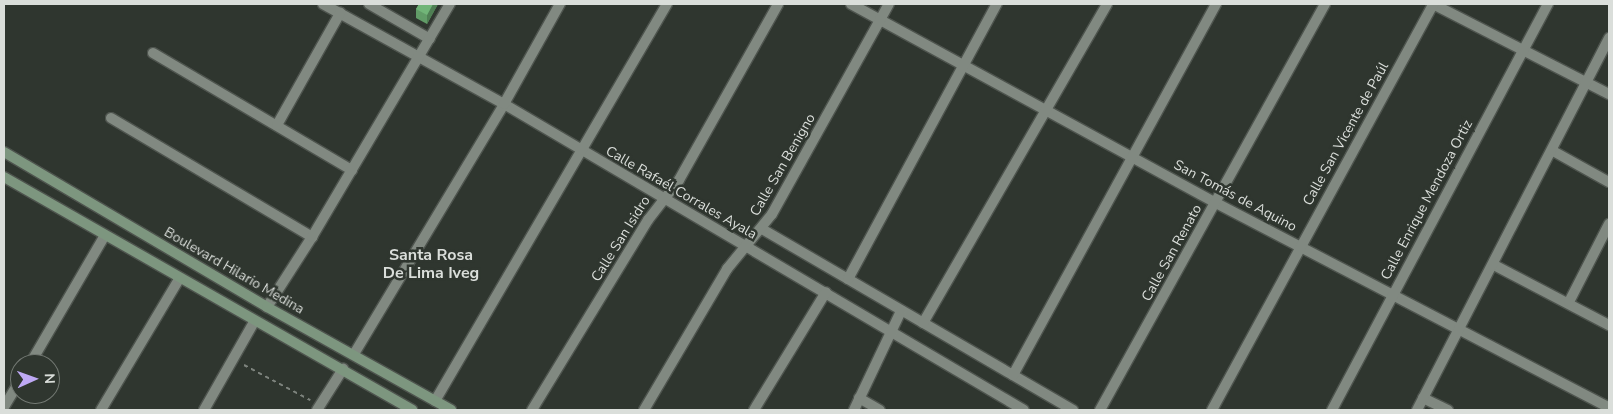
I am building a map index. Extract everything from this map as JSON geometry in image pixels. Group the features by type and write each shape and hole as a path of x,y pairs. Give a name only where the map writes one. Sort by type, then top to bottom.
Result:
{"main road":[{"name":"Boulevard Hilario Medina","path":"4,152 266,307 354,354 451,410"},
{"path":"4,177 254,322 343,369 412,410"}],"street":[{"name":"Calle Rafaél Corrales Ayala","path":"323,4 504,104 581,152 826,292 1024,410"},
{"path":"369,4 430,39"},
{"path":"266,307 312,237 420,59 450,4"},
{"path":"354,354 504,104 560,4"},
{"path":"435,401 667,4"},
{"name":"Calle San Isidro","path":"532,410 663,199 683,173 778,4"},
{"name":"San Tomás de Aquino","path":"852,4 1216,203 1301,246 1459,332 1608,407"},
{"name":"Calle San Benigno","path":"644,410 727,268 762,229 889,4"},
{"path":"848,279 997,4"},
{"path":"923,324 1049,110 1107,4"},
{"path":"1013,375 1216,4"},
{"name":"Calle San Renato","path":"1100,410 1325,4"},
{"path":"1433,4 1609,94"},
{"name":"Calle San Vicente de Paúl","path":"1212,410 1433,4"},
{"name":"Calle Enrique Mendoza Ortiz","path":"1332,410 1548,4"},
{"path":"277,125 340,13"},
{"path":"1417,410 1553,151 1609,38"},
{"path":"153,53 352,170"},
{"path":"111,118 312,237"},
{"path":"1553,151 1609,182"},
{"path":"1569,302 1609,224"},
{"name":"Calle Rafaél Corrales Ayala","path":"762,229 1073,410"},
{"path":"36,354 105,235"},
{"path":"1494,265 1569,302 1609,325"},
{"path":"101,410 179,279"},
{"path":"754,410 826,292"},
{"path":"854,410 901,311"},
{"path":"204,410 254,322"},
{"path":"319,408 343,369"},
{"path":"859,398 880,410"},
{"path":"1423,398 1448,410"}],"path":[{"path":"233,359 319,408"}],"building":[{"path":"419,4 433,4 427,15 416,9"}],"district":[{"name":"Santa Rosa De Lima Iveg","path":"431,264"}]}
